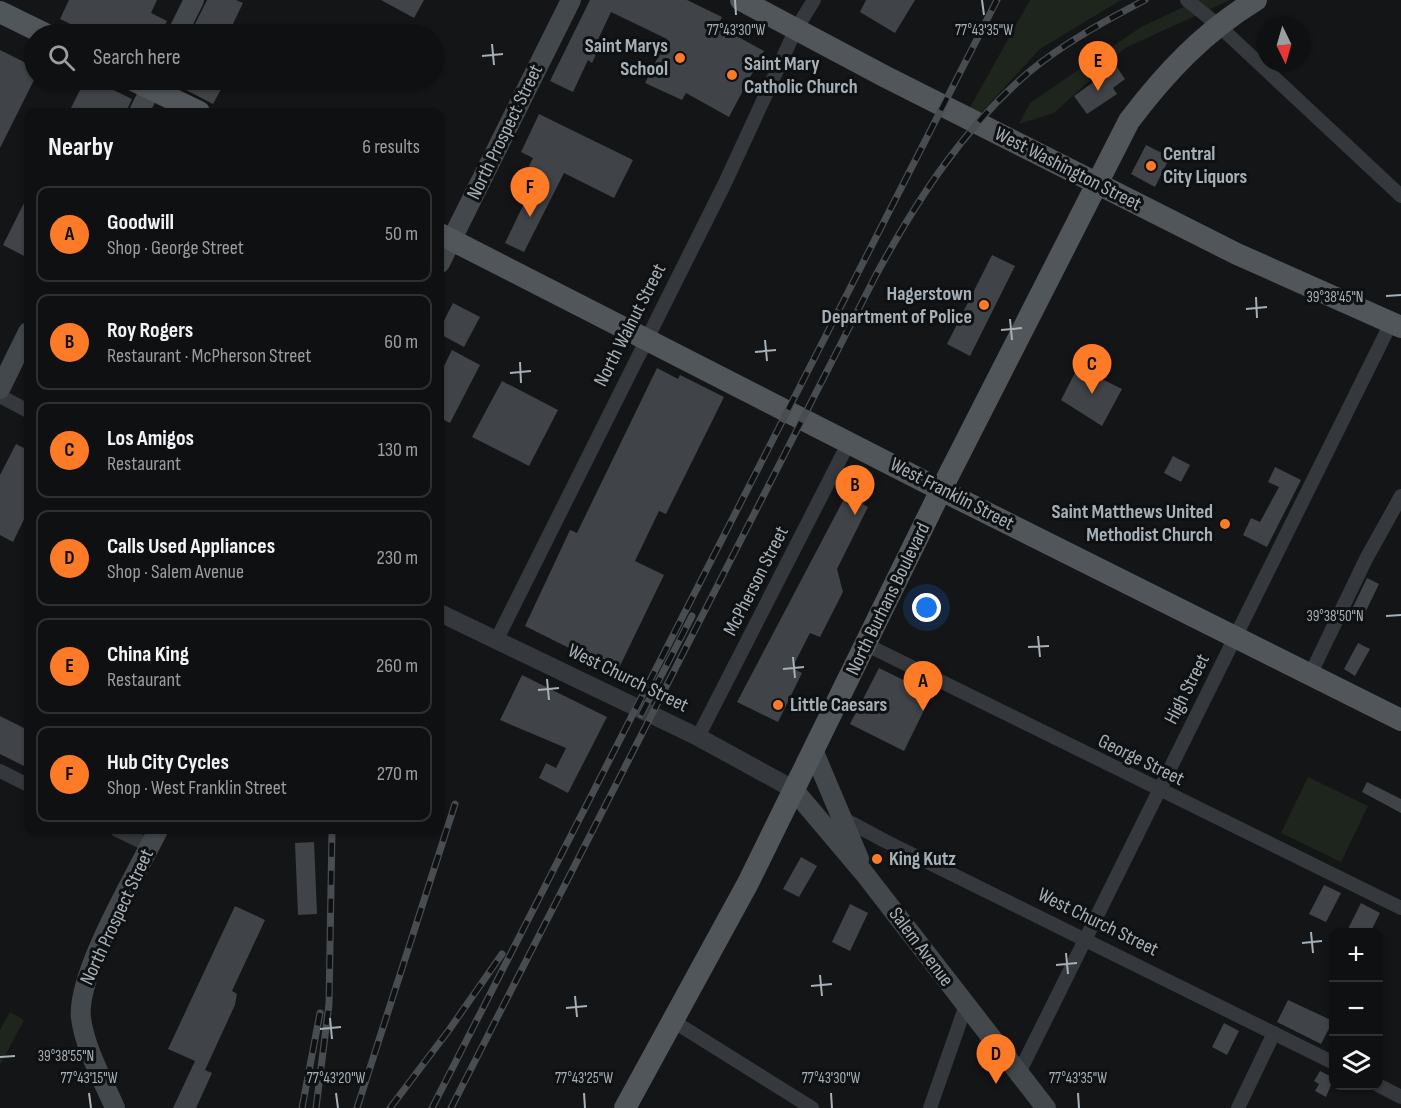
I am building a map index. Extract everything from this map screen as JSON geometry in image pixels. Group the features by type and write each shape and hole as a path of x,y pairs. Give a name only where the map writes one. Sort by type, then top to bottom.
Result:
{"main road":[{"path":"182,24 194,0"},
{"name":"North Prospect Street","path":"446,237 571,0"},
{"name":"West Washington Street","path":"741,0 1096,183 1283,276 1398,324"},
{"name":"North Burhans Boulevard","path":"625,1108 748,884 864,644 1129,120 1158,82 1187,51 1218,25 1256,0"},
{"path":"0,12 25,24"},
{"path":"139,108 144,90"},
{"path":"160,90 192,108"},
{"name":"West Franklin Street","path":"446,237 941,490 1401,720"},
{"path":"0,389 24,340"},
{"path":"813,750 827,788 844,819 864,873"},
{"name":"Salem Avenue","path":"794,789 864,873 1046,1108"},
{"name":"North Prospect Street","path":"115,1108 86,1037 80,1003 90,968 154,838"}],"street":[{"name":"North Walnut Street","path":"497,639 725,183 796,28 814,0"},
{"path":"1187,0 1218,25 1401,196"},
{"name":"High Street","path":"1018,1072 1236,636 1398,324"},
{"path":"0,396 24,409"},
{"name":"McPherson Street","path":"698,737 849,442"},
{"path":"1311,673 1366,559 1401,496"},
{"name":"West Church Street","path":"444,615 698,737 794,789"},
{"name":"George Street","path":"864,644 1401,908"},
{"path":"0,771 24,783"},
{"name":"West Church Street","path":"844,819 1084,941 1329,1060"},
{"path":"136,834 154,838"},
{"path":"930,1108 966,1005"},
{"path":"673,1021 812,1108"},
{"path":"1238,1108 1274,1033"},
{"path":"1383,1088 1401,1097"}],"shaded area":[{"path":"1030,0 1121,0 1040,49 977,117 968,111"},
{"path":"1198,0 1230,0 1125,48 1054,113 1019,124 1030,103 1141,27"},
{"path":"1308,777 1368,806 1341,862 1281,833"},
{"path":"10,1012 24,1020 0,1065 0,1030"}],"building":[{"path":"69,0 157,0 151,13 167,21 166,24 70,24 60,19"},
{"path":"207,0 236,0 243,3 233,24 195,24"},
{"path":"381,0 424,0 414,18"},
{"path":"590,0 687,0 722,17 718,26 764,51 729,117 686,93 682,100 645,83 667,39 611,12 595,46 599,48 592,63 588,60 573,92 550,81"},
{"path":"866,0 915,0 895,33 860,12"},
{"path":"0,50 24,62 24,90 29,90 0,148"},
{"path":"1116,66 1125,79 1113,88 1117,94 1087,114 1074,96"},
{"path":"80,90 114,90 132,99 128,108 71,108"},
{"path":"186,90 221,90 213,104"},
{"path":"539,114 633,160 614,198 564,173 524,252 505,243 530,191 519,186 533,158 521,152"},
{"name":"Central City Liquors","path":"1146,145 1170,157 1155,187 1131,174"},
{"path":"24,203 24,256 3,245"},
{"path":"992,255 1015,266 970,356 947,344"},
{"path":"453,303 480,317 464,347 444,336 444,320"},
{"path":"452,350 480,365 450,423 444,420 444,366"},
{"path":"1078,367 1122,389 1102,426 1061,400"},
{"path":"657,368 678,379 680,375 724,397 666,514 659,511 635,561 664,575 617,672 525,626 570,530 577,533"},
{"path":"502,381 558,410 529,466 472,437"},
{"path":"16,444 24,448 24,519 13,542 0,535 0,475"},
{"path":"1173,456 1190,465 1181,482 1164,473"},
{"path":"1275,467 1301,480 1267,547 1243,535 1251,518 1260,522 1279,487 1268,482"},
{"path":"846,495 868,507 837,569 843,592 820,637 810,633 792,668 802,673 778,722 737,702"},
{"path":"1367,578 1379,584 1365,613 1353,607"},
{"path":"1358,643 1370,649 1355,676 1344,669"},
{"path":"879,668 932,694 904,751 850,724"},
{"path":"522,675 607,717 568,793 539,778 546,763 556,768 566,748 500,720"},
{"path":"0,716 24,728 24,766 0,754"},
{"path":"1367,782 1401,799 1401,813 1362,792"},
{"path":"314,842 317,914 298,915 295,843"},
{"path":"801,857 817,866 799,897 783,889"},
{"path":"1324,885 1341,893 1326,922 1309,914"},
{"path":"1361,903 1380,913 1372,928 1348,928"},
{"path":"850,904 868,913 850,951 832,942"},
{"path":"235,906 265,920 232,991 237,994 235,1005 205,1070 212,1073 196,1108 173,1108 195,1061 168,1049"},
{"path":"1288,1000 1329,1019 1329,1029 1321,1044 1277,1022"},
{"path":"1224,1023 1239,1031 1227,1055 1212,1047"},
{"path":"1320,1071 1329,1076 1329,1090 1326,1097 1315,1091 1319,1084 1314,1081"}],"railway":[{"path":"432,1108 997,0"},
{"path":"451,1108 876,275 908,220 962,141 1005,94 1056,51 1145,0"},
{"path":"641,715 692,616"},
{"path":"357,1108 455,804"},
{"path":"316,1108 329,1004 332,834"},
{"path":"390,1108 449,1030 502,954"},
{"path":"302,1108 320,1013"}],"place":[{"name":"Saint Marys School","path":"680,58"},
{"name":"Saint Mary Catholic Church","path":"732,75"},
{"name":"China King","path":"1098,91"},
{"name":"Central City Liquors","path":"1151,166"},
{"name":"Hub City Cycles","path":"530,217"},
{"name":"Hagerstown Department of Police","path":"984,305"},
{"name":"Los Amigos","path":"1092,394"},
{"name":"Roy Rogers","path":"855,515"},
{"name":"Saint Matthews United Methodist Church","path":"1225,524"},
{"name":"Little Caesars","path":"778,705"},
{"name":"Goodwill","path":"923,711"},
{"name":"King Kutz","path":"877,859"},
{"name":"Calls Used Appliances","path":"996,1084"}]}
